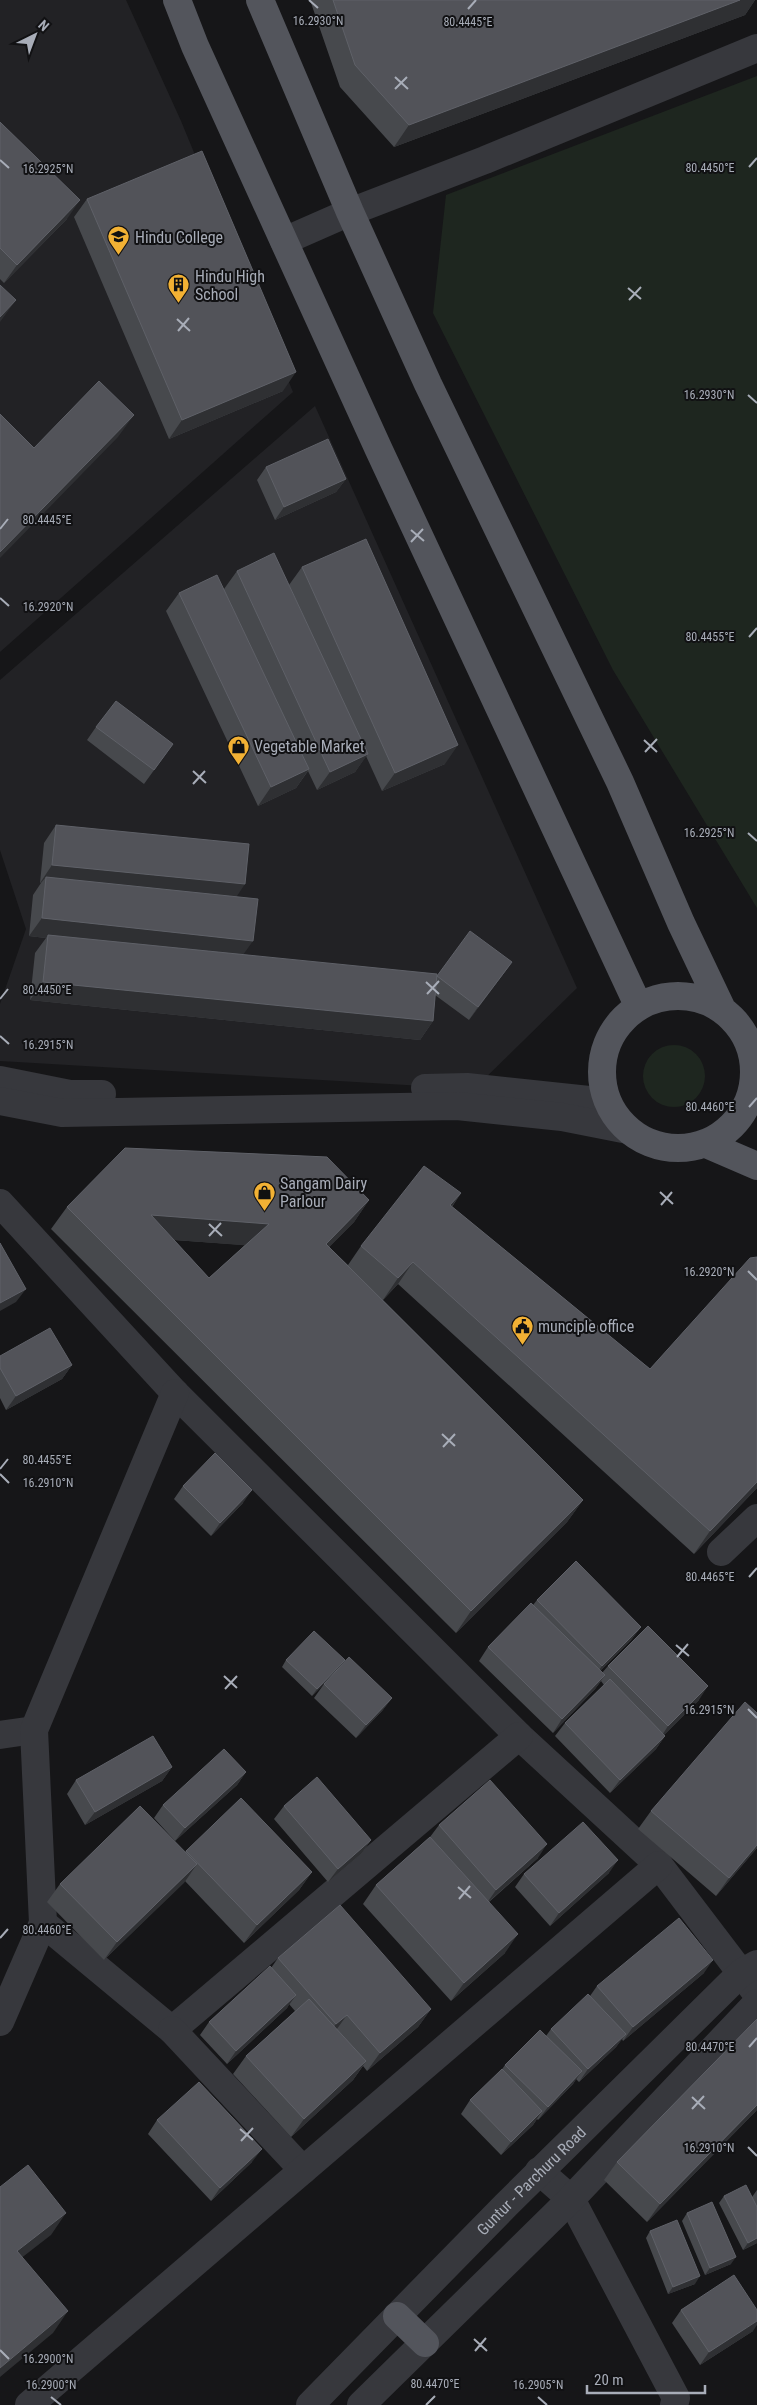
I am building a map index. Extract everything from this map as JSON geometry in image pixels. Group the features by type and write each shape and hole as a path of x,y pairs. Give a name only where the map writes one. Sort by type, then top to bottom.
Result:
{"main road":[{"path":"177,0 195,46 284,241 638,1005"},
{"path":"260,0 350,212 428,384 620,782 681,923 722,1008 743,1030 756,1064 752,1097 733,1127 706,1144 678,1149 650,1144 628,1130 608,1102 601,1076 605,1047 616,1026 638,1005 668,995 697,997 722,1008"},
{"path":"706,1144 757,1166"},
{"path":"397,2316 425,2343"}],"street":[{"path":"284,241 350,212 494,156 757,48"},
{"path":"0,1080 70,1094 467,1087 608,1102"},
{"path":"0,1101 62,1112 457,1106 562,1116 628,1130"},
{"path":"0,1203 175,1394 519,1736 659,1865 749,1969 757,1994"},
{"path":"0,2022 43,1923 34,1730 175,1394"},
{"path":"721,1552 757,1518"},
{"path":"0,1735 34,1730"},
{"path":"172,2030 519,1736"},
{"path":"29,2405 659,1865"},
{"path":"43,1923 172,2030 303,2170"},
{"name":"Guntur - Parchuru Road","path":"310,2405 540,2171 749,1969"},
{"path":"361,2405 571,2199 757,2003"},
{"path":"540,2171 571,2199 676,2398 674,2405"}],"shaded area":[{"name":"Hindu College","path":"0,0 126,0 181,121 293,392 0,652"},
{"path":"757,76 757,908 613,670 433,313 446,195"},
{"name":"Vegetable Market","path":"315,406 577,988 474,1089 0,1061 0,1004 26,929 0,850 0,680"},
{"path":"674,1045 686,1047 696,1054 703,1064 705,1076 703,1088 696,1098 686,1105 674,1107 662,1105 652,1098 645,1088 643,1076 645,1064 652,1054 662,1047"}],"building":[{"path":"333,0 740,0 409,125 355,65"},
{"path":"0,122 80,200 17,265 0,248"},
{"name":"Hindu High School","path":"202,151 296,372 182,420 87,199"},
{"path":"0,285 16,300 0,317"},
{"path":"99,381 134,415 0,552 0,414 34,448"},
{"path":"328,439 346,479 284,507 266,467"},
{"path":"366,539 458,745 395,773 302,567"},
{"path":"274,553 368,754 330,772 237,571"},
{"path":"217,575 309,769 271,787 179,593"},
{"path":"116,701 173,744 154,770 96,727"},
{"path":"56,825 249,844 245,884 52,865"},
{"path":"46,877 258,899 253,941 42,918"},
{"path":"470,931 512,962 478,1007 437,976"},
{"path":"48,935 437,974 433,1021 43,982"},
{"path":"125,1148 327,1157 369,1200 326,1244 583,1500 471,1611 67,1207","holes":["151,1215 269,1224 209,1278"]},
{"name":"munciple office","path":"424,1166 461,1193 450,1205 650,1369 750,1258 757,1257 757,1482 710,1531 413,1262 398,1278 361,1246"},
{"path":"0,1243 26,1289 0,1303"},
{"path":"50,1328 72,1365 16,1396 0,1368 0,1356"},
{"path":"215,1453 252,1490 220,1523 183,1486"},
{"path":"576,1561 641,1627 602,1666 537,1600"},
{"path":"531,1603 605,1675 562,1719 488,1647"},
{"path":"648,1626 708,1686 668,1726 608,1666"},
{"path":"314,1631 345,1660 317,1689 286,1660"},
{"path":"349,1657 392,1698 366,1725 324,1684"},
{"path":"610,1679 665,1736 620,1780 565,1723"},
{"path":"745,1702 757,1713 757,1845 729,1878 651,1811"},
{"path":"153,1736 172,1767 95,1812 76,1780"},
{"path":"224,1749 246,1772 185,1828 163,1805"},
{"path":"317,1777 371,1840 338,1869 284,1806"},
{"path":"490,1780 547,1844 496,1890 439,1825"},
{"path":"241,1798 312,1872 257,1925 186,1851"},
{"path":"140,1806 197,1864 117,1942 60,1884"},
{"path":"583,1822 618,1860 559,1913 524,1874"},
{"path":"430,1837 518,1934 464,1983 376,1885"},
{"path":"340,1905 431,2009 380,2053 347,2015 336,2024 278,1958"},
{"path":"679,1918 713,1960 633,2027 597,1986"},
{"path":"270,1966 296,1995 236,2051 209,2022"},
{"path":"588,1994 626,2034 588,2069 551,2029"},
{"path":"309,1999 366,2061 304,2119 246,2056"},
{"path":"757,2019 757,2105 660,2204 617,2162"},
{"path":"540,2030 582,2071 548,2107 505,2065"},
{"path":"502,2069 542,2111 511,2142 470,2100"},
{"path":"199,2082 262,2149 220,2188 157,2120"},
{"path":"28,2165 66,2213 17,2251 68,2311 0,2368 0,2187"},
{"path":"746,2185 757,2207 757,2238 748,2243 724,2196"},
{"path":"712,2202 736,2257 710,2268 687,2213"},
{"path":"677,2220 700,2276 673,2287 650,2231"},
{"path":"734,2275 757,2310 757,2321 709,2352 681,2310"}],"place":[{"name":"Hindu College","path":"119,256"},
{"name":"Hindu High School","path":"179,304"},
{"name":"Vegetable Market","path":"238,765"},
{"name":"Sangam Dairy Parlour","path":"264,1211"},
{"name":"munciple office","path":"522,1345"}]}
